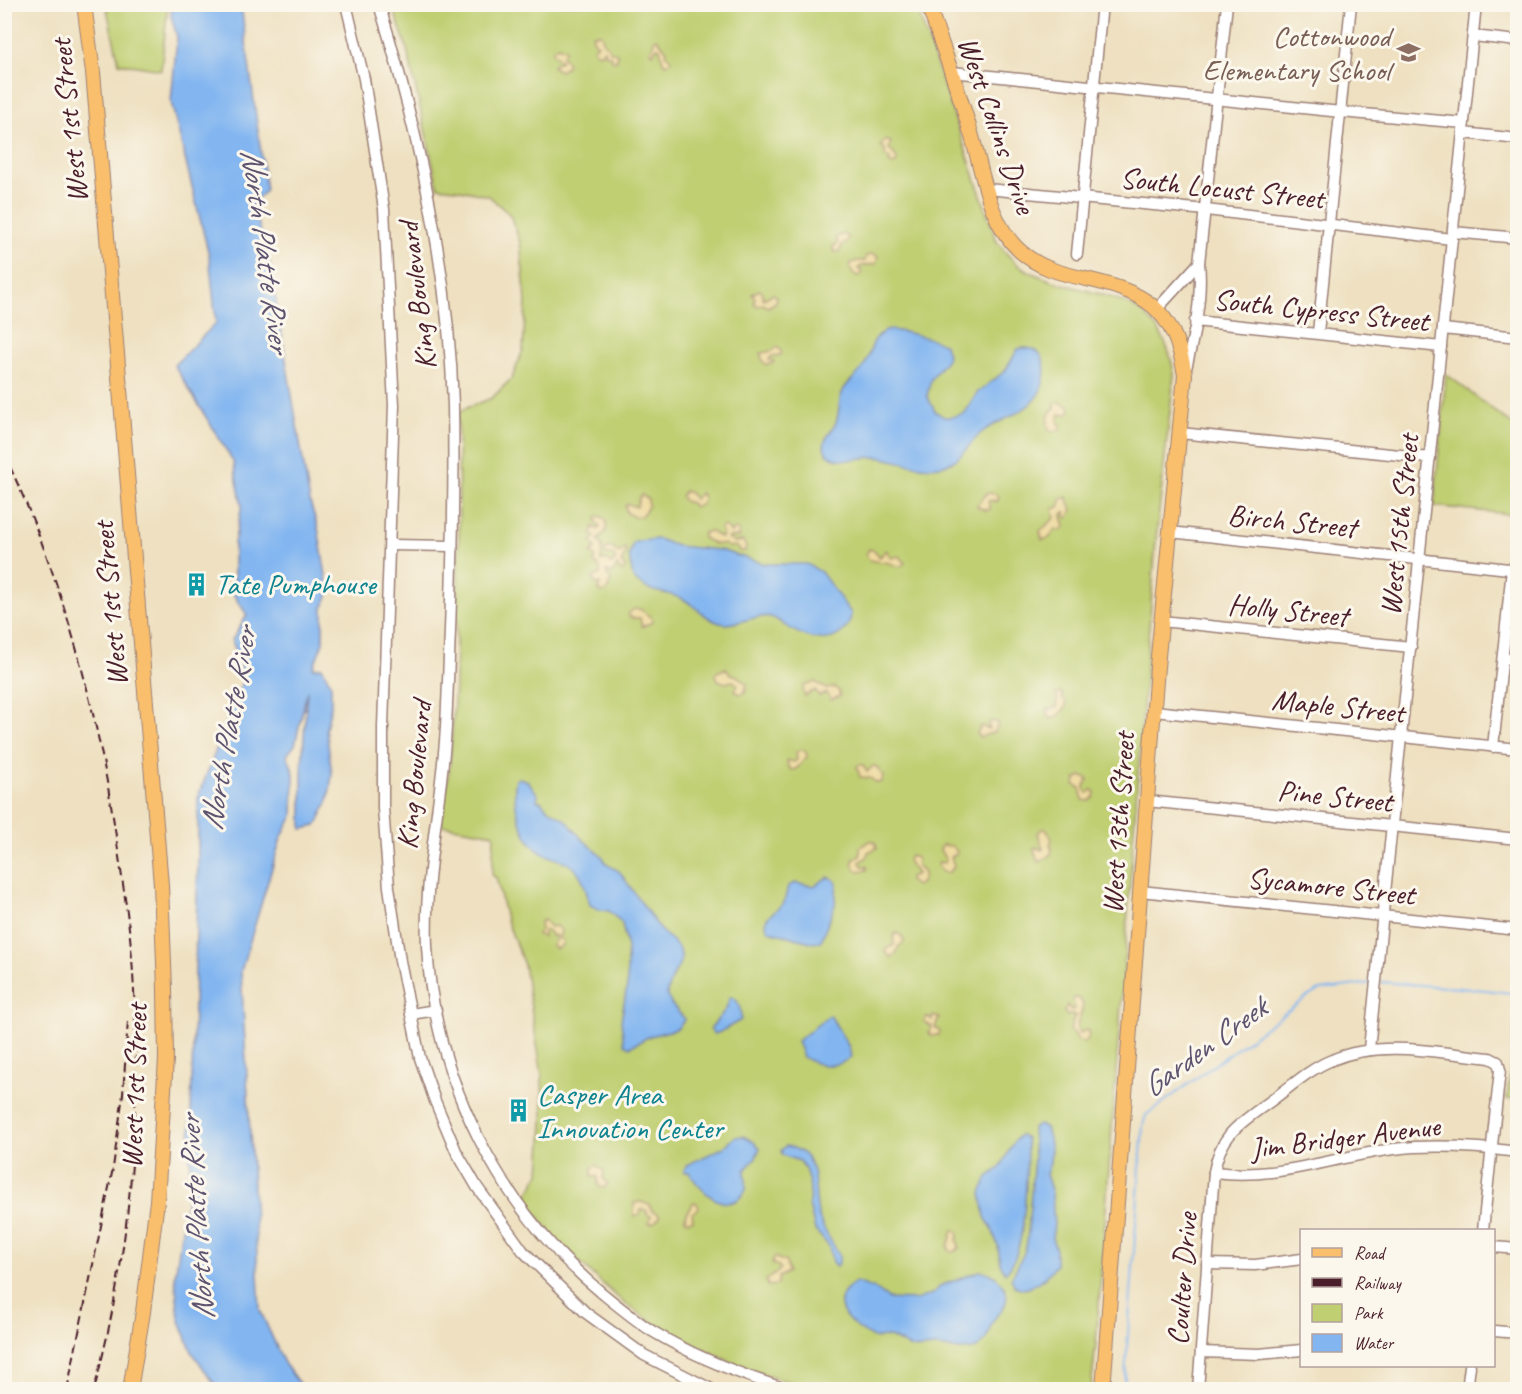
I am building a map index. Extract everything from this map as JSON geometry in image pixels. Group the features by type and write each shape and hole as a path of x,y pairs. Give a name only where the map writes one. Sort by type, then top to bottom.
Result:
{"main road":[{"name":"West 1st Street","path":"84,4 96,108 161,885 166,1059 157,1201 143,1312 130,1389"},
{"name":"West Collins Drive","path":"927,4 952,72 995,214 1005,232 1020,250 1038,264 1057,272 1120,287 1140,296 1157,309 1175,336 1185,375"},
{"name":"West 13th Street","path":"1103,1389 1161,621 1185,375"}],"street":[{"name":"King Boulevard","path":"346,4 364,79 384,209 394,405 383,727 383,808 389,887 400,961 420,1058 456,1151 477,1187 523,1251 586,1313 644,1355 713,1389"},
{"name":"King Boulevard","path":"379,4 402,78 430,201 447,321 453,403 452,546 445,732 429,868 427,913 430,980 441,1038 452,1076 479,1141 505,1185 554,1248 584,1278 652,1330 723,1368 789,1389"},
{"path":"1077,254 1102,4"},
{"name":"West 13th Street","path":"1185,375 1201,276 1199,263 1227,4"},
{"path":"1318,333 1352,4"},
{"name":"West 15th Street","path":"1369,1049 1476,4"},
{"path":"1473,36 1518,41"},
{"path":"952,72 1341,112 1464,128 1518,139"},
{"name":"South Locust Street","path":"987,189 1453,236 1518,238"},
{"path":"1157,309 1199,263"},
{"name":"South Cypress Street","path":"1195,321 1441,347"},
{"path":"1443,328 1518,337"},
{"path":"1180,433 1430,458"},
{"name":"Birch Street","path":"1170,532 1515,569"},
{"path":"391,545 452,546"},
{"path":"1493,747 1515,569"},
{"name":"Holly Street","path":"1161,621 1411,647"},
{"path":"1503,658 1518,660"},
{"name":"Maple Street","path":"1154,711 1518,749"},
{"name":"Pine Street","path":"1147,801 1518,839"},
{"name":"Sycamore Street","path":"1140,891 1518,930"},
{"path":"411,1014 436,1010"},
{"name":"Coulter Drive","path":"1198,1389 1214,1172 1222,1144 1234,1128 1323,1064 1369,1049 1394,1049 1490,1058 1498,1062 1500,1070 1491,1149"},
{"name":"Jim Bridger Avenue","path":"1214,1172 1243,1175 1280,1172 1395,1149 1445,1147 1518,1152"},
{"path":"1483,1229 1491,1149"},
{"path":"1495,1247 1518,1249"},
{"path":"1207,1264 1255,1265 1300,1259"},
{"path":"1495,1331 1518,1333"},
{"path":"1201,1352 1240,1354 1300,1350"},
{"path":"1467,1389 1470,1367"}],"green space":[{"path":"106,5 168,5 161,70 119,63"},
{"path":"392,5 916,5 997,242 1019,266 1046,279 1116,299 1136,308 1153,323 1166,344 1174,374 1156,539 1091,1389 823,1390 774,1378 735,1364 662,1329 624,1303 558,1243 525,1199 540,1173 543,1124 542,1075 524,965 506,919 496,877 492,876 494,834 441,825 450,764 455,686 459,530 458,414 464,409 492,398 512,378 523,350 526,302 520,242 510,215 489,196 438,187 406,45"},
{"path":"1446,374 1517,428 1517,515 1434,506"},
{"path":"1518,1009 1517,1100 1507,1099"}],"sand":[{"path":"592,34 601,34 604,44 610,51 617,53 617,60 613,61 610,55 606,55 604,49 600,54 595,52 594,48 598,44 594,41"},
{"path":"657,38 670,58 671,61 667,64 663,62 660,48 657,47 653,53 650,51"},
{"path":"558,46 565,49 562,55 568,64 560,71 553,67 555,63 561,61 553,53 553,49"},
{"path":"885,140 891,142 889,148 897,158 896,164 889,163 890,159 885,156 885,149 881,146"},
{"path":"844,234 848,237 847,242 842,245 840,251 834,252 833,246 838,244 836,237"},
{"path":"872,254 878,257 876,264 861,266 858,269 862,271 861,274 858,276 853,274 850,268 851,263 865,261 866,256"},
{"path":"759,290 762,292 763,299 773,294 777,297 776,302 768,307 763,304 758,306 754,304 755,298 752,294"},
{"path":"777,347 781,355 772,356 769,360 774,361 773,363 766,365 761,353 772,351"},
{"path":"1059,402 1069,406 1070,411 1068,414 1060,414 1058,421 1062,428 1053,432 1049,429 1048,417 1055,408 1055,403"},
{"path":"685,491 690,493 694,499 701,493 703,498 701,505 694,507 691,503 684,501 681,496"},
{"path":"987,493 996,494 999,499 996,502 988,501 990,509 986,511 977,505"},
{"path":"642,495 648,499 648,507 641,516 634,517 627,513 625,506 628,504 637,507"},
{"path":"1067,497 1072,510 1068,518 1065,512 1062,514 1064,527 1060,531 1055,529 1049,538 1042,540 1040,531 1055,518 1053,509 1059,507 1062,499"},
{"path":"598,516 606,520 606,531 598,540 602,546 601,561 606,560 611,564 615,561 614,555 606,555 607,548 612,548 619,553 625,548 626,552 621,563 625,567 624,570 621,571 617,566 612,574 606,571 607,576 611,579 607,591 601,593 598,590 600,584 595,583 593,578 600,574 600,568 594,562 595,556 591,553 596,548 591,542 595,537 591,534 594,527 598,529 600,527 596,520"},
{"path":"725,526 731,533 734,529 738,530 739,537 728,539 734,542 743,541 745,551 735,546 714,544 703,538 703,533 710,531 721,538 723,535 720,528"},
{"path":"869,549 875,551 880,557 886,550 891,558 900,556 905,563 899,567 890,563 869,560 866,555"},
{"path":"634,609 640,609 652,618 652,622 642,627 640,618 629,616"},
{"path":"726,668 729,673 747,684 745,692 741,694 736,692 738,685 733,681 725,683 718,680 717,672"},
{"path":"815,682 826,689 834,687 840,696 831,700 827,693 819,696 815,690 805,696 804,686"},
{"path":"1060,693 1066,702 1066,707 1057,717 1050,719 1047,710 1057,707 1057,694"},
{"path":"992,721 998,723 995,732 980,737 977,733 981,726 989,729 989,723"},
{"path":"800,749 806,752 807,757 796,769 791,770 787,760 794,762 797,760 796,753"},
{"path":"858,765 863,765 867,772 873,766 877,767 883,776 881,782 877,783 870,778 860,777"},
{"path":"1081,776 1088,779 1085,791 1095,792 1094,797 1089,801 1083,800 1080,788 1075,785 1076,779"},
{"path":"1046,829 1052,839 1050,845 1052,847 1051,854 1040,862 1037,860 1034,849 1036,847 1043,849 1038,833"},
{"path":"870,841 875,841 877,848 868,852 867,857 860,862 862,866 867,866 867,870 857,871 853,860 860,856 860,847"},
{"path":"942,845 952,846 957,852 956,855 951,856 954,867 948,873 942,872 938,866 939,862 944,863 946,860 940,850"},
{"path":"910,856 917,858 917,866 924,873 921,883 916,886 909,881 910,877 917,874 908,861"},
{"path":"544,920 550,927 556,926 561,931 559,938 563,944 556,949 552,946 556,939 555,935 551,936 549,931 544,931 543,937 537,934 541,930 540,922"},
{"path":"896,933 902,936 904,942 898,947 896,954 891,957 885,952 894,945 893,937"},
{"path":"1074,998 1079,998 1083,1004 1077,1028 1081,1033 1085,1030 1089,1032 1085,1042 1078,1041 1070,1030 1075,1015 1068,1016 1064,1012 1067,1005 1071,1010 1074,1009"},
{"path":"933,1016 939,1018 935,1027 940,1031 939,1035 930,1035 932,1026 924,1020 928,1017 932,1020"},
{"path":"596,1165 604,1171 603,1178 608,1184 604,1188 598,1186 598,1177 592,1176 592,1168"},
{"path":"641,1202 650,1205 652,1211 660,1217 653,1223 649,1223 651,1216 647,1215 647,1211 643,1209 640,1215 634,1216 634,1203"},
{"path":"694,1202 699,1208 692,1213 693,1220 687,1221 686,1213"},
{"path":"953,1230 959,1235 957,1239 959,1248 954,1252 948,1247"},
{"path":"774,1257 786,1262 788,1272 779,1277 777,1285 768,1286 766,1280 780,1269 779,1266 772,1264"}],"water":[{"name":"North Platte River","path":"172,5 241,5 266,190 252,204 268,254 310,502 318,528 329,594 323,608 323,642 313,668 322,667 331,685 331,706 326,728 332,775 328,801 316,826 302,829 302,767 307,691 295,745 287,755 294,773 293,816 281,838 241,971 260,1310 284,1363 303,1389 218,1389 192,1352 179,1318 175,1276 189,1185 198,797 244,677 232,640 247,615 234,595 234,543 242,506 233,461 174,365 216,323 209,255 171,102 177,37 171,16"},
{"path":"886,330 917,335 945,345 947,359 931,379 927,396 935,411 944,417 965,413 977,393 1005,371 1018,349 1032,349 1042,357 1045,374 1041,390 1028,406 981,433 960,456 943,465 934,467 914,465 876,457 849,460 832,457 824,446 835,426 841,395 866,362 876,338"},
{"path":"658,539 677,546 720,550 765,564 807,564 821,572 851,613 849,624 835,637 821,639 799,633 766,616 726,624 714,621 683,599 646,588 633,578 629,556 633,543"},
{"path":"519,778 528,781 538,795 537,801 541,801 567,821 581,838 602,856 606,864 619,871 662,932 679,950 680,962 667,993 671,1004 685,1019 677,1029 650,1036 630,1047 624,1044 621,1021 627,986 627,948 622,923 609,911 590,905 582,880 573,867 544,854 530,841 520,822 515,799 516,780"},
{"path":"828,877 837,883 835,905 821,941 814,943 769,931 766,925 767,918 784,903 788,886 795,883 814,886"},
{"path":"730,997 738,1002 741,1020 714,1034 710,1029 726,1009"},
{"path":"830,1015 849,1047 851,1057 834,1065 821,1065 803,1057 797,1041"},
{"path":"1039,1125 1046,1128 1051,1151 1046,1174 1052,1193 1054,1225 1052,1238 1056,1250 1056,1265 1046,1277 1029,1288 1023,1289 1015,1286 1011,1279 1027,1242 1034,1157 1032,1130 1033,1127"},
{"path":"1020,1135 1026,1138 1027,1150 1024,1216 1018,1250 1005,1273 1000,1263 998,1246 992,1229 985,1217 981,1193 988,1177 1000,1168"},
{"path":"743,1136 760,1148 745,1170 744,1193 730,1203 716,1200 697,1184 689,1172 684,1172 684,1169 689,1164 724,1147 735,1137"},
{"path":"786,1146 806,1156 811,1165 819,1217 839,1255 839,1263 836,1267 832,1262 829,1246 815,1230 809,1205 810,1187 805,1168 799,1161 782,1155 781,1150"},
{"path":"980,1271 991,1274 1000,1281 1007,1296 1004,1308 993,1321 983,1343 976,1348 915,1349 889,1337 874,1338 851,1323 841,1305 844,1294 856,1282 875,1289 889,1299 916,1300 934,1293 940,1286"}],"waterway":[{"name":"Garden Creek","path":"1380,982 1518,994"},
{"name":"Garden Creek","path":"1124,1390 1143,1125 1146,1115 1307,997 1320,990 1371,983"}],"railway":[{"path":"4,454 44,549 61,598 89,698 110,799 131,943 136,1079 130,1184 117,1288 94,1390"},
{"path":"67,1390 113,1168 123,1094 128,1020"}],"place":[{"name":"Cottonwood Elementary School","path":"1408,53"},
{"name":"Tate Pumphouse","path":"197,584"},
{"name":"Casper Area Innovation Center","path":"519,1111"}]}
